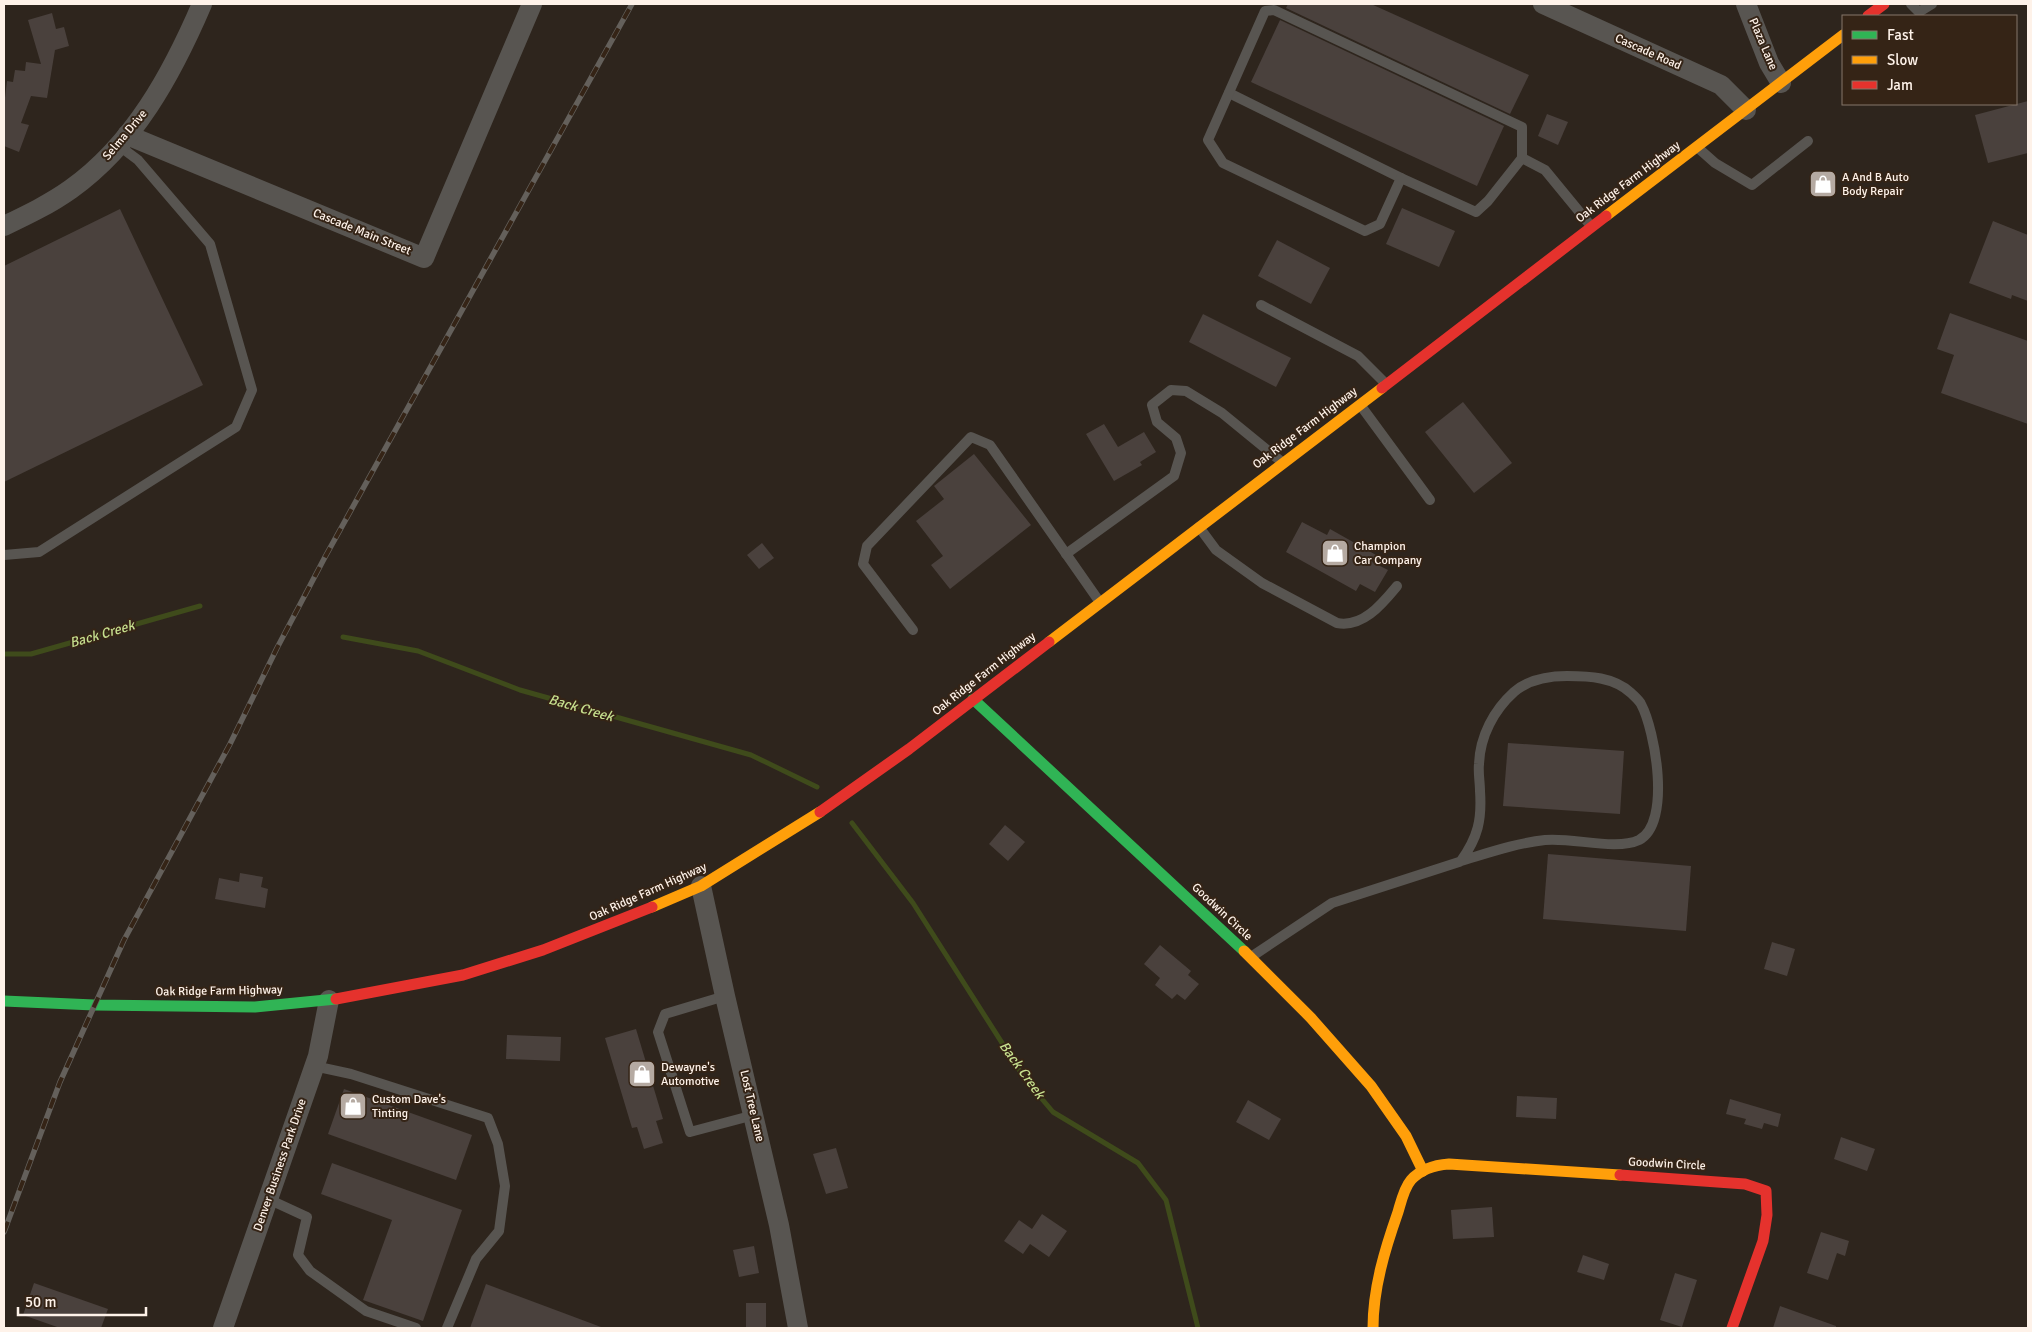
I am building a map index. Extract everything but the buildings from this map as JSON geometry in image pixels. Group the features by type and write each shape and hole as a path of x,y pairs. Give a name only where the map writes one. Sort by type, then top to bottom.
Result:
{"main road":[{"path":"1869,15 1884,4"},
{"name":"Oak Ridge Farm Highway","path":"4,1001 94,1005 255,1007 329,1000 463,975 543,950 702,886 804,823 909,749 1842,36"},
{"name":"Goodwin Circle","path":"973,699 1251,958 1311,1018 1371,1086 1406,1136 1423,1171 1435,1165 1458,1165 1713,1181 1745,1184 1766,1191 1767,1215 1762,1241 1732,1328"},
{"path":"1373,1328 1382,1258 1404,1193 1412,1180 1423,1171"}],"street":[{"name":"Selma Drive","path":"4,226 30,214 71,189 104,160 123,140 138,123 165,81 202,4"},
{"name":"Cascade Main Street","path":"123,140 424,258 532,4"},
{"name":"Cascade Road","path":"1543,4 1721,85 1746,110"},
{"name":"Plaza Lane","path":"1746,4 1769,63 1781,82"},
{"name":"Lost Tree Lane","path":"702,886 725,996 779,1225 798,1328"},
{"name":"Denver Business Park Drive","path":"223,1328 314,1066 329,1000"}],"lane":[{"path":"1911,4 1919,12 1932,4"},
{"path":"1229,93 1401,178 1476,212 1488,201 1522,158 1522,127 1274,10 1265,11 1208,140 1223,163 1365,231 1380,224 1401,178"},
{"path":"4,555 39,552 236,427 252,390 210,244 123,140"},
{"path":"1697,147 1715,163 1752,185 1808,141"},
{"path":"1522,158 1544,170 1592,227"},
{"path":"1261,304 1358,356 1386,384"},
{"path":"1066,554 1174,476 1181,453 1176,438 1158,422 1152,404 1171,390 1186,390 1222,413 1282,462"},
{"path":"1359,404 1430,500"},
{"path":"913,630 864,564 867,546 971,437 990,445 1099,602"},
{"path":"1199,526 1216,550 1262,583 1337,623 1346,625 1364,618 1382,605 1397,586"},
{"path":"1251,958 1332,903 1461,861 1522,844 1546,840 1628,844 1641,839 1650,830 1658,806 1656,756 1641,704 1630,692 1616,683 1590,676 1556,676 1526,682 1514,692 1495,713 1484,735 1479,764 1481,818 1473,845 1461,861"},
{"path":"725,996 665,1014 658,1032 690,1132 754,1115"},
{"path":"314,1066 350,1074 488,1118 498,1144 505,1186 499,1231 476,1259 447,1328"},
{"path":"268,1199 307,1217 298,1255 310,1271 366,1311 416,1328"}],"waterway":[{"name":"Back Creek","path":"4,654 31,654 200,606"},
{"name":"Back Creek","path":"343,637 418,651 520,690 751,755 817,787"},
{"name":"Back Creek","path":"852,823 913,903 1025,1079 1053,1112 1138,1163 1166,1200 1198,1328"}],"railway":[{"path":"4,1232 60,1082 124,940 230,744 277,648 325,557 632,4"}],"traffic: fast":[{"path":"973,699 1244,951"},
{"path":"4,1001 94,1005 255,1007 336,999"}],"traffic: slow":[{"path":"1606,216 1842,36"},
{"path":"1049,642 1382,388"},
{"path":"652,907 701,886 820,812"},
{"path":"1244,951 1311,1018 1371,1086 1406,1136 1423,1171"},
{"path":"1373,1328 1377,1283 1389,1240 1406,1187 1419,1173 1433,1167 1449,1164 1620,1175"}],"traffic: jam":[{"path":"1869,15 1884,4"},
{"path":"1382,388 1606,216"},
{"path":"820,812 909,749 1049,642"},
{"path":"336,999 463,975 543,950 652,907"},
{"path":"1620,1175 1745,1184 1766,1191 1767,1215 1763,1241 1732,1328"}],"place":[{"name":"A And B Auto Body Repair","path":"1823,184"},
{"name":"Champion Car Company","path":"1335,553"},
{"name":"Dewayne's Automotive","path":"642,1074"},
{"name":"Custom Dave's Tinting","path":"353,1106"}]}
